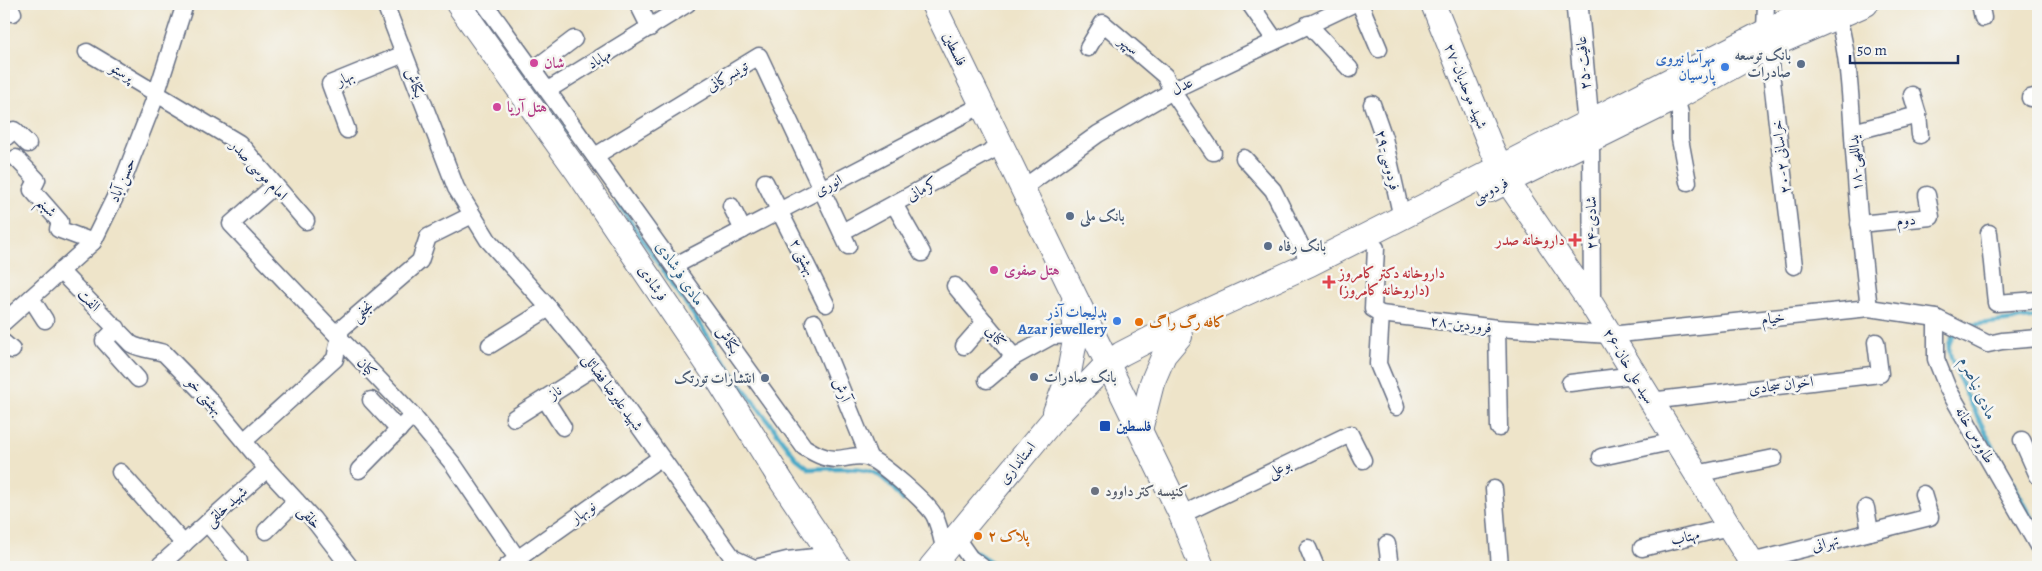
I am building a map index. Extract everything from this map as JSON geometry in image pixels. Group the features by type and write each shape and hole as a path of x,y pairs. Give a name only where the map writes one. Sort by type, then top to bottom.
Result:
{"main road":[{"name":"فرشادی","path":"458,4 552,133 704,359 833,558"},
{"name":"۲۷-شهید موحدیان","path":"1433,4 1503,174"},
{"name":"فردوسی","path":"1590,131 1676,98 1818,4"},
{"name":"فردوسی","path":"1110,368 1173,327 1310,264 1402,218 1503,174 1767,39 1838,17 1866,4"},
{"name":"فلسطین","path":"938,6 982,105 1181,515 1199,566"},
{"name":"فردوسی","path":"1110,368 1126,363 1180,336 1376,248 1503,174"},
{"name":"۲۶-سید علی خان","path":"1503,174 1592,305 1752,564"},
{"path":"1052,421 1068,378 1076,335 1072,289"},
{"path":"1140,430 1152,383 1164,355 1180,336"},
{"name":"استانداری","path":"944,552 1052,421 1110,368"}],"street":[{"name":"حسن آباد","path":"4,322 93,242 122,183 157,92 185,4"},
{"name":"بکتاش","path":"385,4 456,188 472,215"},
{"name":"بکتاش","path":"486,4 804,447 821,457 836,459 856,455 869,457"},
{"path":"638,4 650,28"},
{"name":"مهاباد","path":"548,90 687,4"},
{"path":"1250,4 1274,40"},
{"name":"عدل","path":"1023,188 1098,134 1172,91 1274,40 1353,4"},
{"path":"1360,4 1379,49"},
{"name":"۲۵-عافیت","path":"1577,4 1590,131"},
{"name":"۲۰-خراسانی ۲","path":"1766,4 1767,39 1794,266"},
{"name":"۱۸-یداللهی","path":"1838,17 1843,37 1853,132 1859,224 1869,308"},
{"name":"سپهر","path":"1088,48 1103,22 1166,76 1172,91"},
{"path":"1308,24 1350,70"},
{"path":"533,70 574,39"},
{"name":"پرستو","path":"87,52 157,92"},
{"name":"بهار","path":"347,130 330,84 404,54"},
{"name":"تویسرکانی","path":"595,156 759,56 821,189"},
{"path":"1172,91 1213,152"},
{"name":"امام موسی صدر","path":"157,92 239,143 306,221"},
{"path":"1912,95 1918,115 1920,135"},
{"path":"1676,98 1680,113 1680,139 1688,182"},
{"name":"۲۹-فردوسی","path":"1372,104 1384,138 1402,218"},
{"name":"انوری","path":"674,266 982,105"},
{"path":"1853,132 1918,115"},
{"path":"4,139 14,130 28,144"},
{"name":"۲۴-شادی","path":"1590,131 1592,305"},
{"name":"کرمانی","path":"821,189 845,239 894,204 1002,145"},
{"name":"شبنم","path":"16,158 37,180 32,190 60,222 58,230 93,242"},
{"path":"1244,158 1273,190 1310,264"},
{"name":"بهشتی ۲","path":"765,182 826,304"},
{"name":"کیان","path":"275,186 231,224 413,415 453,464 515,564"},
{"name":"دوم","path":"1859,224 1931,217 1927,195"},
{"path":"894,204 922,253"},
{"path":"731,206 743,230"},
{"name":"شهید علیرضا فضائلی","path":"472,215 488,240 549,308 596,366 733,558 752,567"},
{"name":"نجفی","path":"244,441 335,359 341,330 420,262 428,237 472,215"},
{"path":"1989,233 1996,303 2038,300"},
{"path":"1376,248 1374,309 1381,314 1378,364 1396,406"},
{"name":"الفت","path":"60,271 131,344 140,349 156,350 164,353"},
{"name":"کتابی","path":"955,286 1014,357 1052,336 1076,335"},
{"path":"32,298 45,320"},
{"path":"490,345 549,308"},
{"name":"خیام","path":"1610,335 1869,308 1936,318 1988,344 2002,340 2038,338"},
{"name":"۲۸-فروردین","path":"1381,314 1497,328 1610,335"},
{"name":"طاووس خانه","path":"1936,318 1936,359 1948,389 2038,546"},
{"name":"آرش","path":"814,322 869,457"},
{"path":"964,346 985,322"},
{"path":"117,328 104,341 138,380"},
{"path":"1497,328 1499,428"},
{"name":"اخوان سجادی","path":"1650,401 1880,374 1876,342"},
{"name":"بهشتی خو","path":"164,353 208,398 244,441"},
{"path":"987,380 1014,357"},
{"name":"ناز","path":"514,418 596,366"},
{"path":"1570,383 1635,375"},
{"path":"544,399 563,427"},
{"path":"371,400 399,430"},
{"path":"359,470 413,415"},
{"name":"بوعلی","path":"1181,515 1350,434 1363,460"},
{"path":"2022,440 2034,461 2038,476"},
{"path":"244,441 267,469"},
{"path":"1601,457 1675,441"},
{"path":"869,457 905,485 935,516 944,552 970,558 982,567"},
{"name":"نوبهار","path":"515,564 660,458"},
{"path":"1696,474 1774,458"},
{"name":"خلقی","path":"267,469 313,519 350,567"},
{"name":"شهید خلقی","path":"158,567 267,469"},
{"path":"120,472 184,544"},
{"path":"1494,489 1500,567"},
{"name":"تهرانی","path":"1752,564 1930,517 1923,494"},
{"path":"266,531 296,501"},
{"path":"1866,508 1870,532"},
{"path":"207,523 240,561"},
{"name":"مهتاب","path":"1642,548 1729,527"},
{"path":"1387,544 1390,567"},
{"path":"1308,548 1316,567"},
{"path":"759,567 790,564 816,557 833,558"}],"waterway":[{"name":"مادی فرشادی","path":"517,66 589,162"},
{"name":"مادی فرشادی","path":"618,203 736,378 796,458 810,469 849,468 870,471 884,479 903,500"},
{"name":"مادی نیاصرم","path":"1964,326 2038,317"},
{"name":"مادی نیاصرم","path":"1956,331 1949,345 1951,358 1959,378 2038,529"},
{"name":"مادی فرشادی","path":"972,550 999,567"}],"place":[{"name":"شان","path":"534,63"},
{"name":"بانک توسعه صادرات","path":"1801,64"},
{"name":"مهرآسا نیروی پارسیان","path":"1725,67"},
{"name":"هتل آریا","path":"497,107"},
{"name":"بانک ملی","path":"1070,216"},
{"name":"داروخانه صدر","path":"1575,240"},
{"name":"بانک رفاه","path":"1268,246"},
{"name":"هتل صفوی","path":"994,270"},
{"name":"داروخانه دکتر کامروز (داروخانه کامروز)","path":"1329,282"},
{"name":"بدلیجات آذر Azar jewellery","path":"1117,321"},
{"name":"کافه رگ راگ","path":"1139,322"},
{"name":"بانک صادرات","path":"1034,377"},
{"name":"انتشارات تورتک","path":"765,378"},
{"name":"فلسطین","path":"1105,426"},
{"name":"کنیسه کتر داوود","path":"1095,491"},
{"name":"پلاک ۲","path":"978,536"}]}
